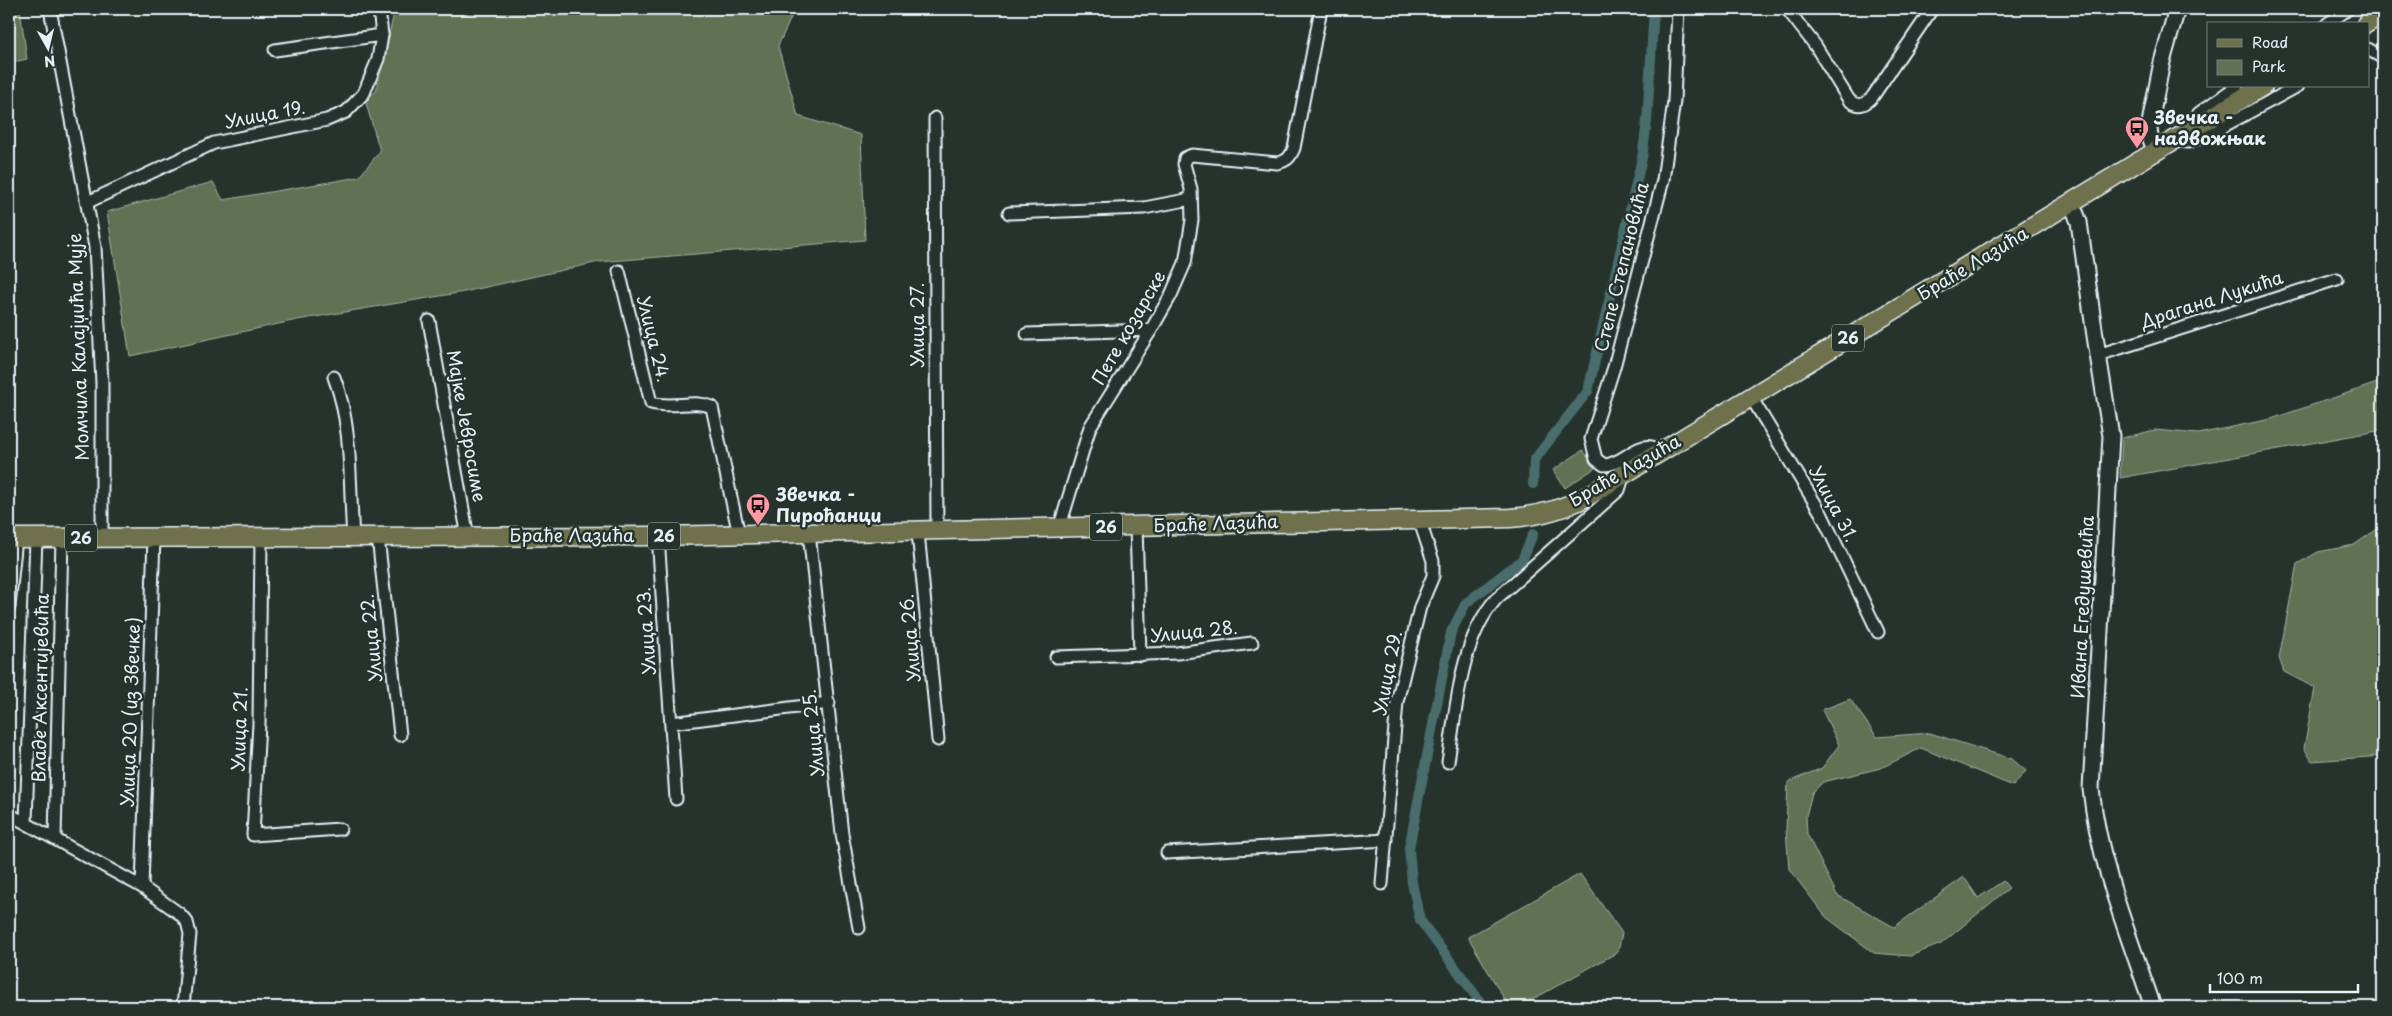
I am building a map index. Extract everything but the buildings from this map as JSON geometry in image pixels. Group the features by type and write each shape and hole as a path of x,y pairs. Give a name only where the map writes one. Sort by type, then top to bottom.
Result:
{"main road":[{"path":"2156,152 2150,137 2149,128 2162,62 2177,9"},
{"path":"2369,22 2383,13"},
{"name":"Браће Лазића","path":"154,538 658,536 937,532 1510,518 1536,515 1576,502 1624,474 2261,88"},
{"name":"Ивана Егедушевића","path":"2072,204 2079,222 2098,355 2111,424 2111,455 2091,789 2095,822 2117,901 2153,1007"},
{"name":"26","path":"13,538 154,538"}],"street":[{"name":"Момчила Калајџића Мује","path":"50,9 64,93 88,202 95,247 101,374 102,538"},
{"name":"Улица 19.","path":"88,202 214,143 327,120 346,112 357,103 369,84 382,35 379,9"},
{"name":"Пете козарске","path":"1059,529 1090,427 1151,330 1171,294 1185,263 1192,228 1191,199 1184,164 1187,156 1277,163 1284,162 1290,157 1294,148 1321,9"},
{"name":"Степе Степановића","path":"1657,453 1652,447 1644,446 1612,464 1604,465 1596,459 1591,439 1614,367 1663,180 1674,102 1678,9"},
{"path":"1787,9 1816,45 1848,100 1858,105 1864,104 1873,96 1932,9"},
{"path":"2330,22 2348,9"},
{"path":"275,50 382,35"},
{"path":"2370,50 2383,58"},
{"name":"Браће Лазића","path":"2235,88 2199,113 2181,136 2188,142 2209,134 2294,88"},
{"name":"Улица 27.","path":"935,118 937,532"},
{"path":"1009,213 1144,208 1191,199"},
{"name":"Улица 24.","path":"619,271 651,402 666,407 702,403 712,407 739,535"},
{"name":"Драгана Лукића","path":"2098,355 2337,279"},
{"name":"Мајке Јевросиме","path":"429,321 468,537"},
{"path":"1027,334 1151,330"},
{"path":"334,377 342,397 346,422 353,537"},
{"name":"Улица 31.","path":"1751,396 1821,512 1878,632"},
{"path":"1448,762 1468,653 1474,633 1483,615 1496,599 1619,490 1624,474"},
{"name":"Улица 29.","path":"1382,884 1397,702 1420,607 1433,576 1433,561 1419,519"},
{"name":"Улица 28.","path":"1136,526 1140,655"},
{"name":"Улица 26.","path":"918,532 938,740"},
{"name":"Улица 25.","path":"809,534 842,834 859,928"},
{"name":"Улица 23.","path":"658,536 676,799"},
{"name":"Улица 22.","path":"378,537 400,735"},
{"path":"9,607 13,538"},
{"path":"26,822 36,538"},
{"name":"Владе Аксентијевића","path":"55,839 62,538"},
{"name":"Улица 20 (из Звечке)","path":"142,887 154,538"},
{"name":"Улица 21.","path":"262,538 258,724 253,835 340,829"},
{"name":"Улица 28.","path":"1056,657 1140,655 1252,644"},
{"path":"671,723 829,703"},
{"path":"9,814 142,887 180,914 187,922 190,934 183,1007"},
{"path":"1167,853 1386,840"}],"green space":[{"path":"9,9 20,9 27,59 9,63"},
{"path":"395,9 795,9 778,46 798,116 861,135 865,240 599,262 464,292 297,320 130,356 107,212 213,182 223,200 359,177 380,151 365,100 376,91"},
{"path":"2383,381 2383,430 2120,478 2122,438 2155,430 2198,434 2271,419"},
{"path":"1583,450 1595,468 1565,488 1553,470"},
{"path":"2383,525 2383,756 2312,761 2304,748 2315,688 2284,672 2279,658 2297,564 2318,552 2354,545"},
{"path":"1850,699 1877,737 1930,733 2012,759 2026,771 2013,786 1921,748 1881,768 1823,782 1812,793 1806,816 1807,834 1837,895 1894,927 1964,877 1978,898 2003,881 2009,888 1941,944 1910,956 1874,953 1826,917 1789,869 1786,829 1788,782 1822,768 1839,745 1822,710"},
{"path":"1580,874 1622,933 1618,952 1519,1007 1509,1007 1468,937"}],"waterway":[{"path":"1533,484 1534,460 1588,391 1642,158 1647,121 1654,9"},
{"path":"1484,1007 1420,920 1412,883 1409,848 1451,632 1466,603 1522,560 1533,534"}],"place":[{"name":"Звечка - надвожњак","path":"2137,149"},
{"name":"Звечка - Пироћанци","path":"758,526"}]}
